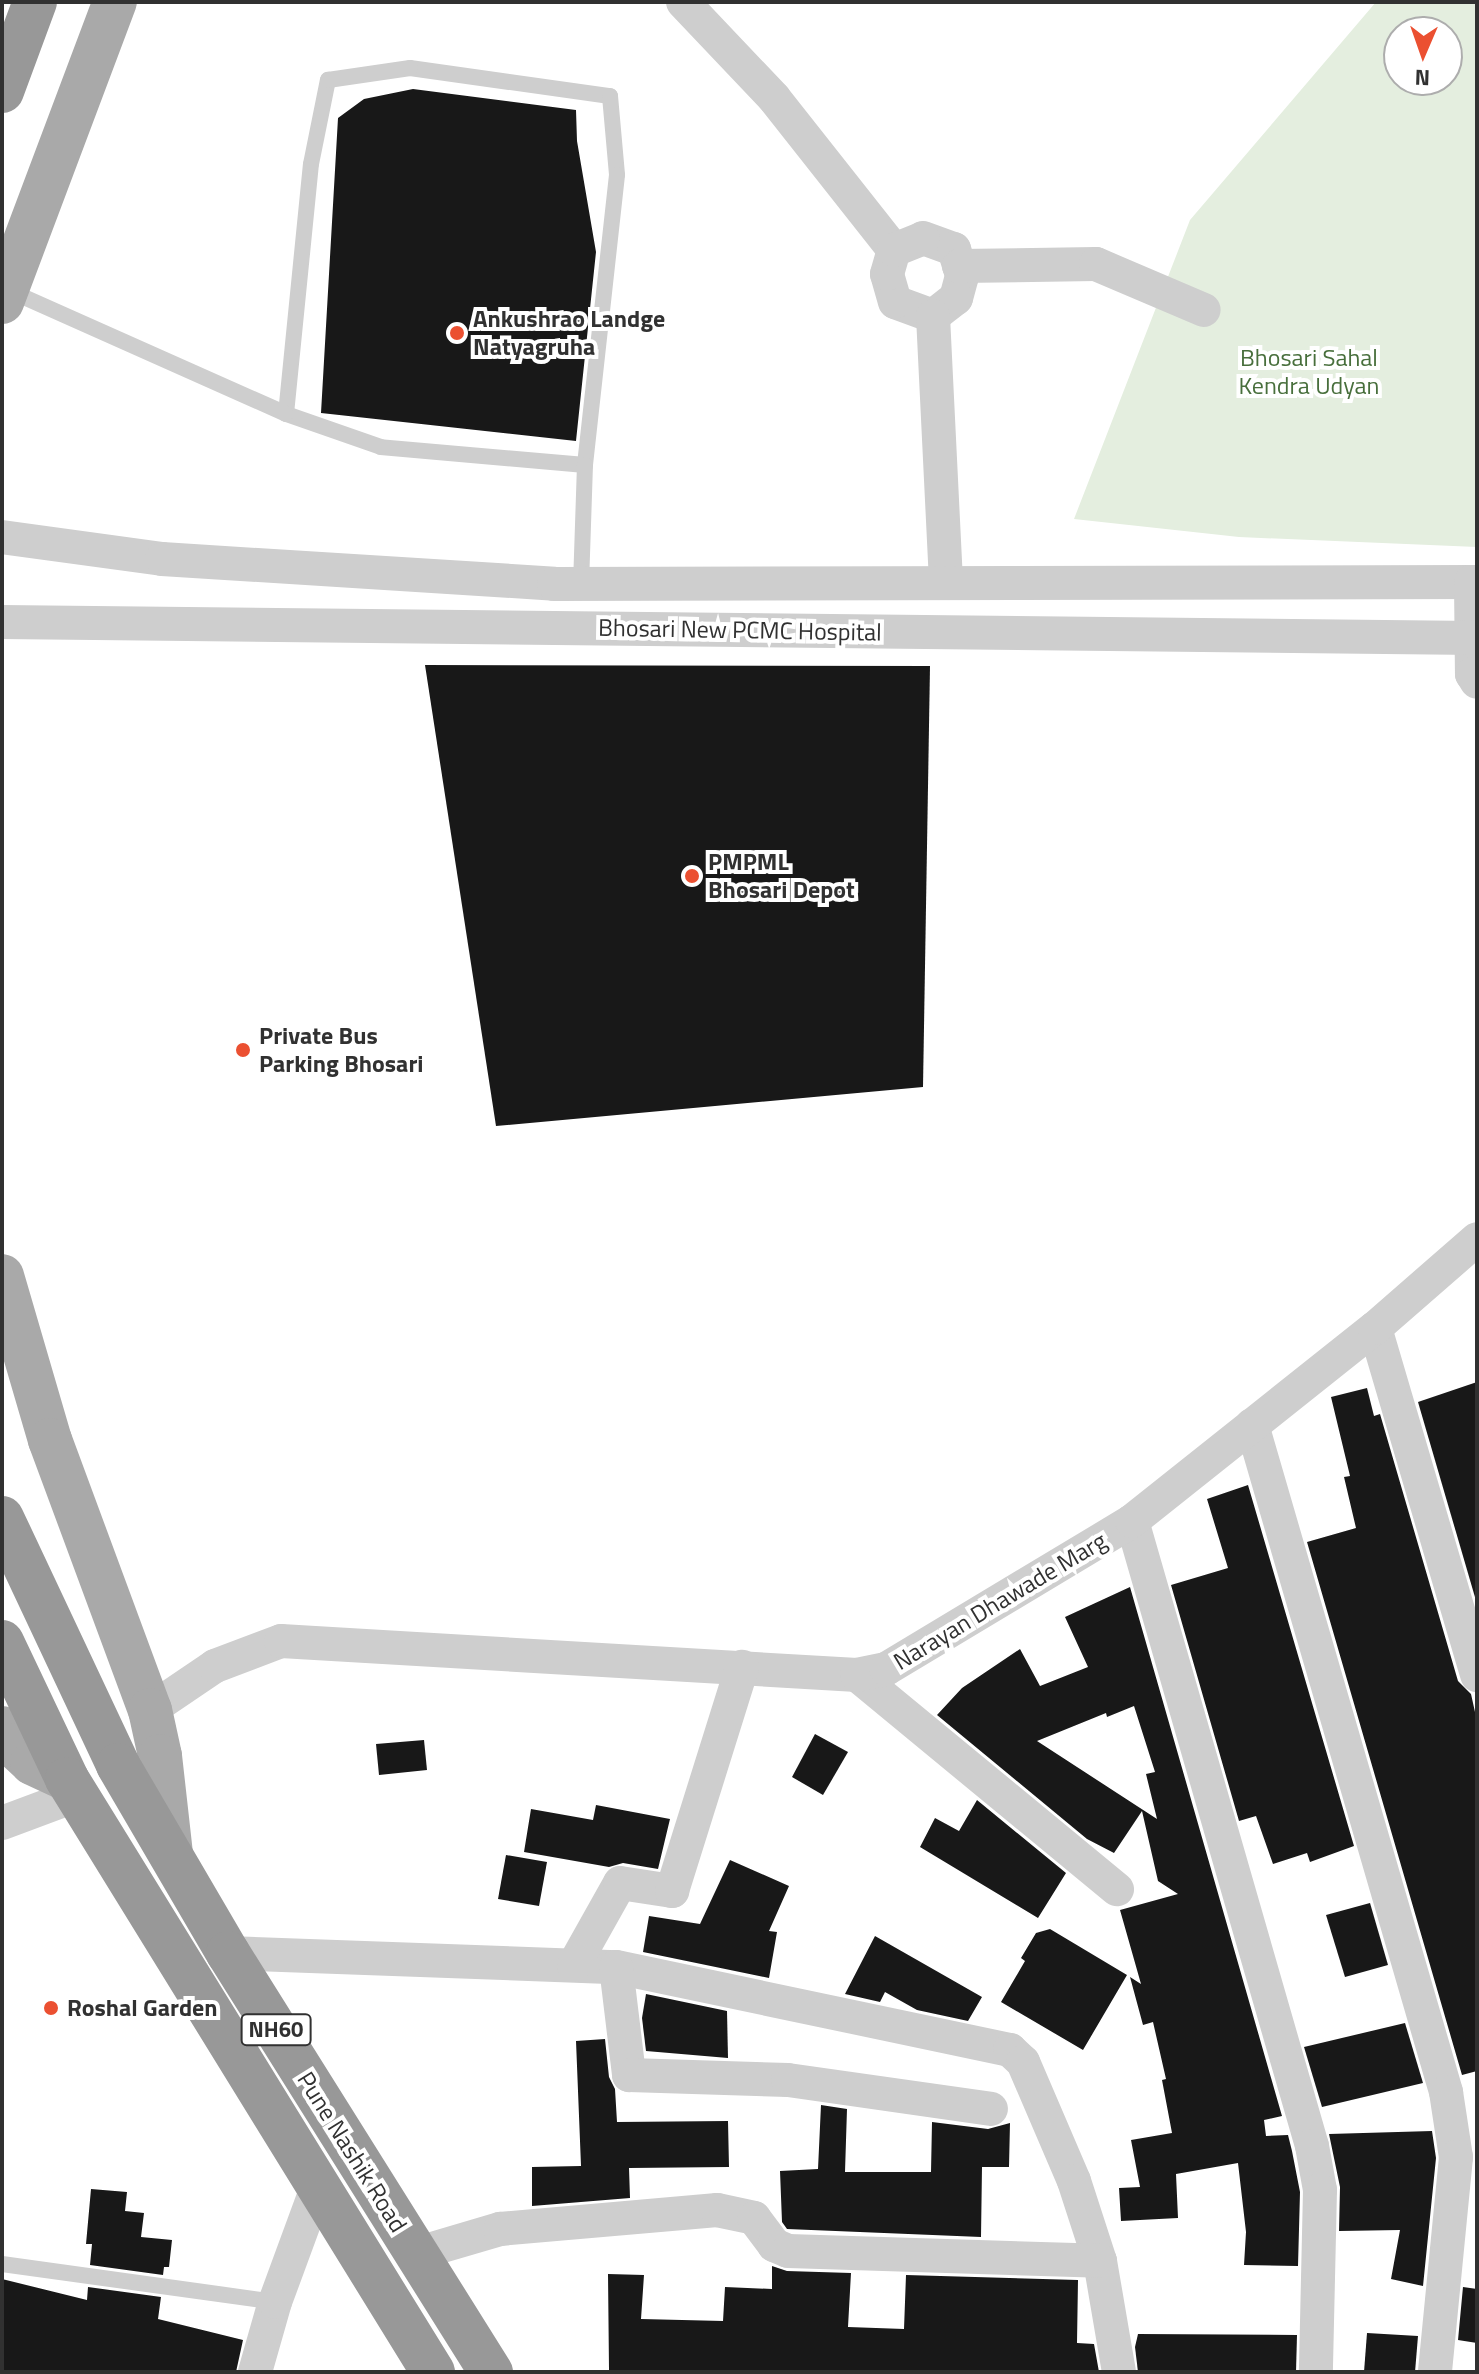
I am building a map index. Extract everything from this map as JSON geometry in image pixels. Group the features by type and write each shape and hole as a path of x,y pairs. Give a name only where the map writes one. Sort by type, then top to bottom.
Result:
{"highway":[{"path":"2,91 35,2"},
{"name":"Pune Nashik Road","path":"2,1518 75,1680 118,1765 228,1953 491,2372"},
{"name":"NH60","path":"2,1642 15,1713"},
{"name":"Pune Nashik Road","path":"15,1713 72,1787 433,2372"}],"main road":[{"path":"4,296 115,2"},
{"path":"2,1276 50,1440 150,1710 160,1756 171,1854"}],"street":[{"path":"683,2 774,98 894,250"},
{"path":"894,250 923,238 954,249 962,276 956,298 933,316"},
{"path":"894,250 887,274 895,302 933,316"},
{"path":"959,266 1096,264 1204,310"},
{"path":"933,316 946,583"},
{"name":"Bhosari New PCMC Hospital","path":"2,537 103,553 581,585 1474,582"},
{"path":"1474,582 1472,674 1477,682"},
{"name":"Bhosari New PCMC Hospital","path":"2,622 1474,638"},
{"name":"Narayan Dhawade Marg","path":"150,1710 215,1666 281,1641 857,1675 886,1669 1132,1521 1375,1328 1477,1239"},
{"path":"1375,1328 1477,1675"},
{"path":"1252,1425 1446,2092 1456,2157 1435,2372"},
{"path":"1132,1521 1312,2146 1320,2190 1316,2372"},
{"path":"574,1965 620,1883 672,1891 742,1667"},
{"path":"857,1675 1117,1889"},
{"path":"2,1823 72,1787"},
{"path":"228,1953 616,1967 1010,2050 1023,2062 1069,2168 1100,2261 1119,2372"},
{"path":"616,1967 629,2075 788,2080 991,2109"},
{"path":"255,2372 275,2302 318,2185"},
{"path":"415,2254 500,2229 717,2210 754,2218 774,2245 788,2251 1100,2261"}],"lane":[{"path":"286,414 311,164 328,80 410,68 610,96 617,175 585,465 581,585"},
{"path":"4,296 286,414 381,447 585,465"},
{"path":"2,2264 275,2302"}],"green space":[{"name":"Bhosari Sahal Kendra Udyan","path":"1376,2 1477,2 1477,547 1239,537 1074,519 1190,220"}],"building":[{"name":"Ankushrao Landge Natyagruha","path":"413,89 576,110 577,141 596,252 576,441 321,413 338,118 364,99"},
{"name":"PMPML Bhosari Depot","path":"425,665 930,666 923,1087 496,1126"},
{"path":"1477,1382 1477,1604 1418,1402"},
{"path":"1367,1388 1374,1416 1380,1414 1458,1681 1471,1694 1477,1721 1477,2071 1462,2075 1307,1542 1356,1528 1344,1477 1350,1476 1331,1397"},
{"path":"1248,1485 1354,1846 1310,1862 1307,1853 1273,1864 1256,1816 1239,1821 1171,1585 1228,1568 1207,1499"},
{"path":"1130,1587 1282,2116 1264,2120 1266,2136 1288,2135 1292,2151 1300,2192 1298,2266 1244,2265 1246,2232 1238,2163 1176,2174 1178,2218 1121,2221 1119,2188 1140,2187 1131,2140 1172,2133 1162,2080 1166,2079 1153,2022 1143,2025 1130,1977 1141,1984 1120,1910 1178,1894 1158,1881 1142,1811 1114,1853 1087,1839 937,1715 962,1688 1020,1649 1040,1686 1088,1667 1065,1617","holes":["1134,1706 1155,1772 1146,1774 1157,1819 1037,1741 1106,1713 1107,1717"]},
{"path":"815,1734 848,1752 823,1795 792,1777"},
{"path":"424,1740 427,1770 379,1775 376,1744"},
{"path":"977,1800 1066,1873 1038,1918 920,1847 935,1818 959,1831"},
{"path":"596,1805 670,1819 658,1869 623,1863 609,1867 524,1852 531,1809 593,1820"},
{"path":"506,1855 547,1862 539,1906 498,1899"},
{"path":"730,1860 789,1886 769,1931 777,1932 769,1978 643,1952 649,1916 700,1924"},
{"path":"1370,1903 1388,1965 1345,1977 1326,1915"},
{"path":"1050,1929 1127,1975 1083,2050 1001,2002 1025,1961 1021,1958 1036,1933"},
{"path":"875,1936 982,1997 968,2021 917,2010 885,1992 880,2002 845,1994"},
{"path":"646,1994 727,2011 728,2058 646,2051 642,2018"},
{"path":"1405,2023 1423,2083 1322,2107 1304,2047"},
{"path":"605,2039 609,2077 615,2089 617,2122 728,2121 729,2167 629,2168 630,2198 532,2206 532,2167 581,2166 576,2041"},
{"path":"821,2105 847,2109 845,2172 931,2172 932,2122 988,2129 1010,2123 1009,2167 982,2167 981,2237 787,2229 782,2222 780,2171 818,2169"},
{"path":"1432,2131 1436,2158 1423,2286 1391,2279 1400,2230 1339,2231 1340,2187 1329,2134"},
{"path":"91,2189 127,2192 125,2211 144,2213 141,2237 172,2240 169,2267 164,2267 163,2275 90,2265 92,2244 86,2244"},
{"path":"772,2266 787,2271 851,2273 848,2327 904,2329 906,2275 1078,2280 1077,2343 1094,2344 1099,2372 609,2370 608,2274 644,2275 641,2319 723,2321 725,2287 772,2289"},
{"path":"2,2279 87,2300 88,2287 161,2297 158,2319 243,2340 236,2372 2,2372"},
{"path":"1463,2287 1477,2289 1477,2343 1458,2340"},
{"path":"1367,2333 1418,2336 1415,2372 1364,2372"},
{"path":"1138,2334 1297,2335 1296,2372 1138,2372 1135,2347"}],"place":[{"name":"Ankushrao Landge Natyagruha","path":"457,333"},
{"name":"PMPML Bhosari Depot","path":"692,876"},
{"name":"Private Bus Parking Bhosari","path":"243,1050"},
{"name":"Roshal Garden","path":"51,2008"}]}
